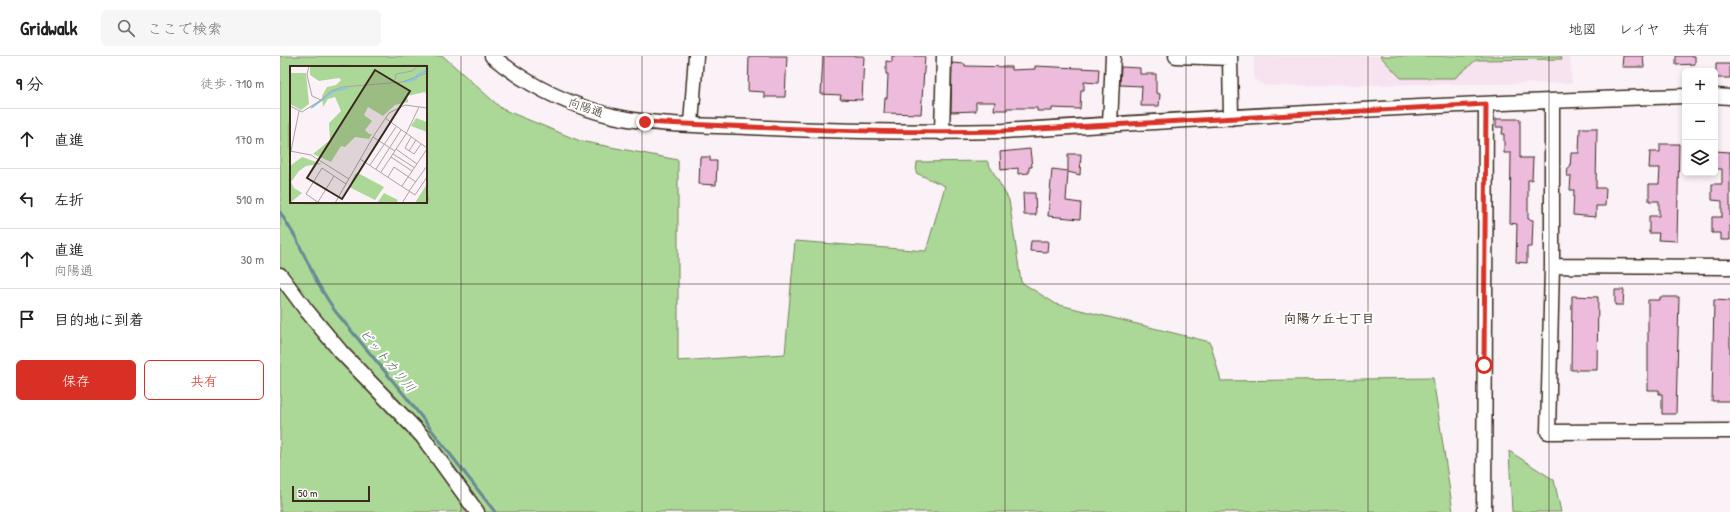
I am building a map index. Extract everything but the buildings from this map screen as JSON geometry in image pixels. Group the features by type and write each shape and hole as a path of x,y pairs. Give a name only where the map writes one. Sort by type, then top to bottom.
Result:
{"street":[{"name":"向陽通","path":"492,56 507,68 542,90 612,116 645,122 816,130 942,133 1004,131 1552,100 1682,96"},
{"path":"691,124 696,56"},
{"path":"942,133 944,56"},
{"path":"1110,124 1113,56"},
{"path":"1176,56 1230,57 1231,118"},
{"path":"1718,96 1730,97"},
{"path":"1552,100 1552,266 1548,432 1730,431"},
{"path":"1484,512 1486,104"},
{"path":"1552,266 1730,267"},
{"path":"280,274 307,311 341,352 422,436 477,512"}],"shaded area":[{"path":"1254,56 1570,56 1572,83 1265,86 1254,79"}],"green space":[{"path":"280,56 443,56 502,109 580,141 678,160 678,361 785,354 795,241 926,251 945,186 916,173 917,162 987,161 1009,200 1021,282 1056,304 1210,342 1221,381 1433,378 1453,512 280,512"},
{"path":"1380,56 1561,56 1562,59 1476,60 1455,78 1401,78"},
{"path":"1509,451 1554,480 1561,512 1512,512"}],"waterway":[{"name":"ピットカリ川","path":"280,212 296,238 318,284 335,311 406,397 495,512"}],"district":[{"name":"向陽ケ丘七丁目","path":"1329,318"}],"route":[{"path":"645,122 816,130 942,133 1004,131 1486,104 1484,365"}]}
